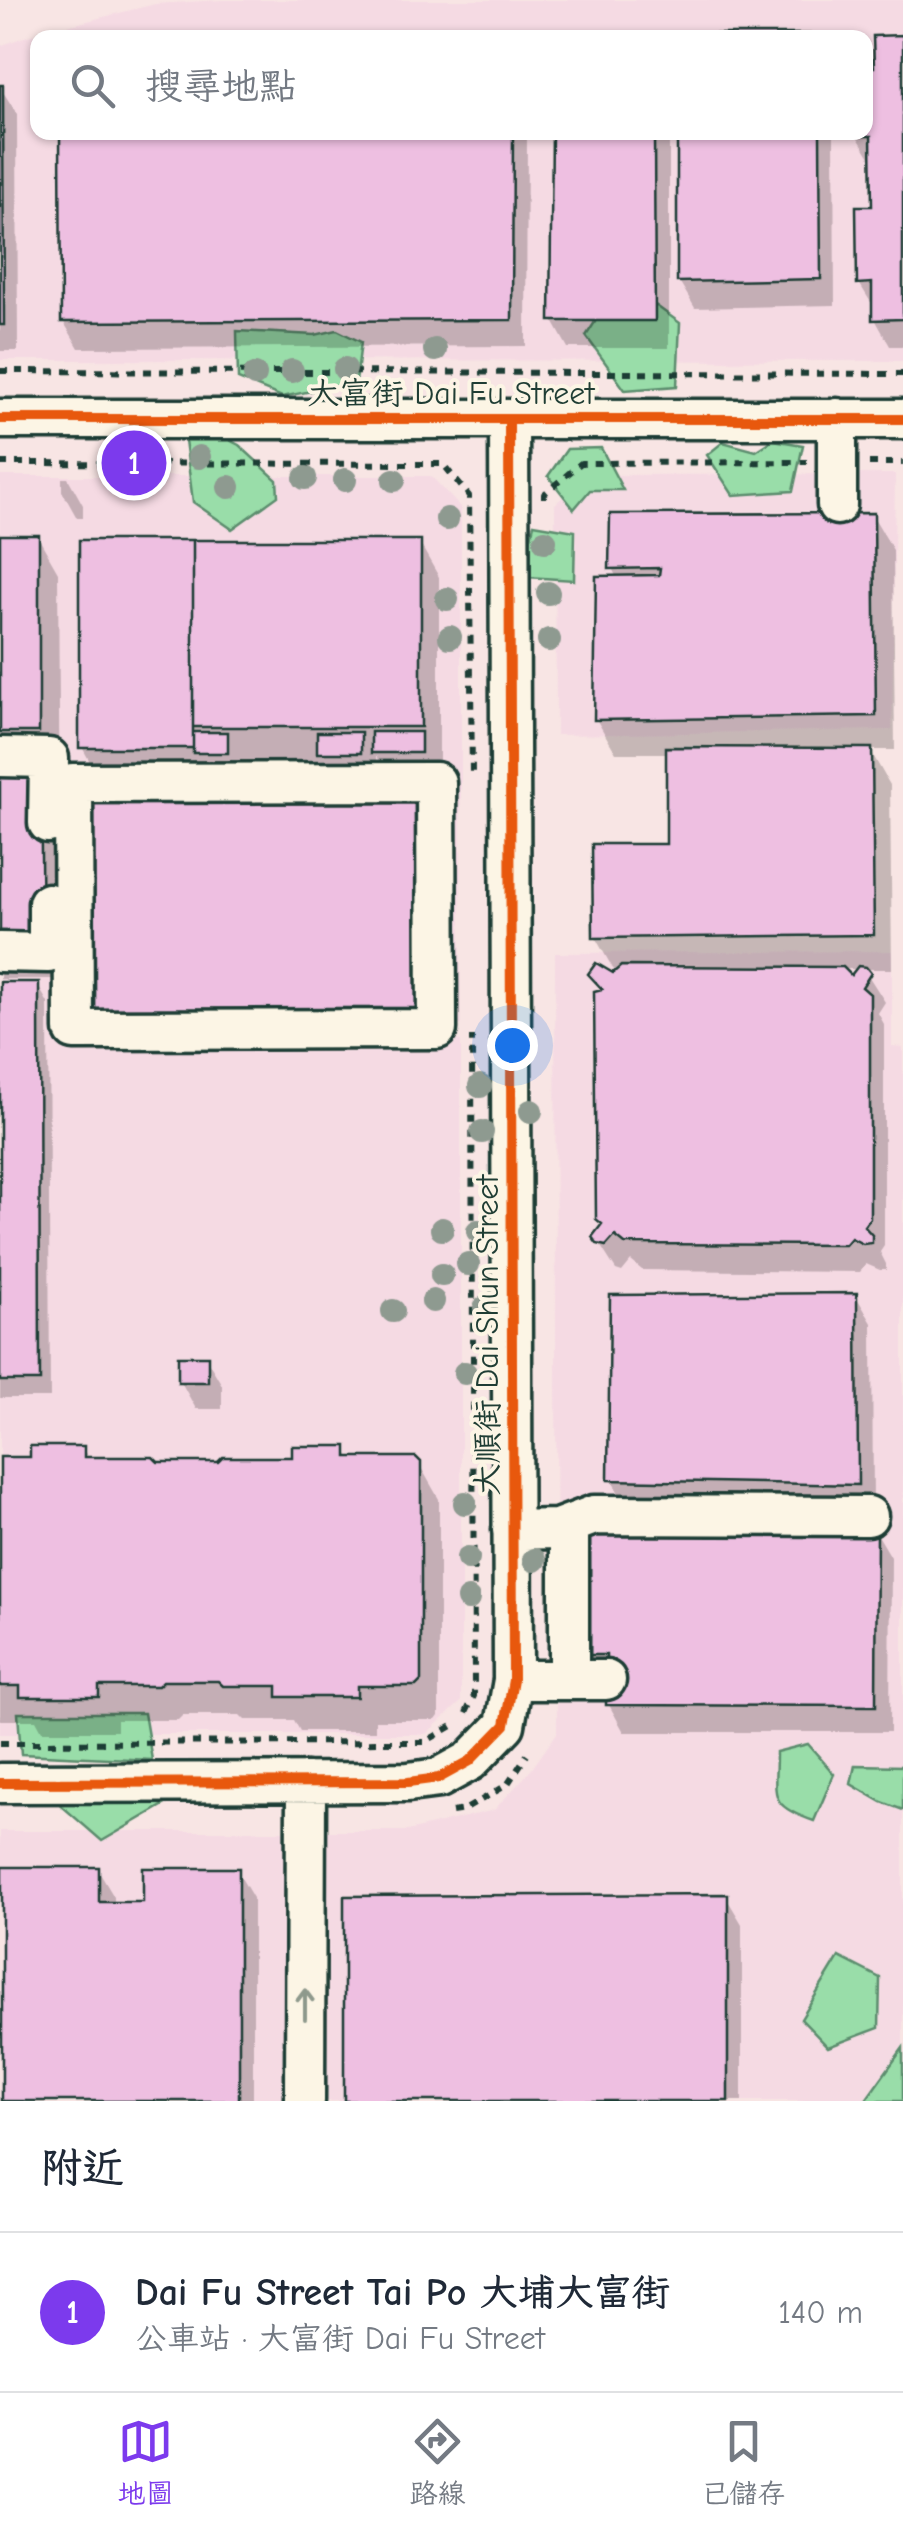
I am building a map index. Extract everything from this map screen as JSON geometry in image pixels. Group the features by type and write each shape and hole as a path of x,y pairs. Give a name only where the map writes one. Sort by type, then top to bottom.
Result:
{"street":[{"name":"大富街 Dai Fu Street","path":"0,418 903,419"},
{"path":"837,418 837,505"},
{"name":"大順街 Dai Shun Street","path":"0,1782 408,1782 439,1778 470,1761 505,1725 512,1680 509,420"},
{"path":"0,758 49,758 49,797 48,952 0,952"},
{"path":"436,782 437,1029 74,1030 72,783 436,782"},
{"path":"512,1530 557,1529 594,1516 868,1516"},
{"path":"512,1680 588,1680 568,1524"},
{"path":"305,2101 306,1782"}],"path":[{"path":"0,371 903,374"},
{"path":"0,463 443,464 470,496 472,778"},
{"path":"544,514 544,494 581,463 903,463"},
{"path":"0,1743 426,1742 462,1720 474,1696 472,1037"},
{"path":"448,1812 464,1810 507,1785 535,1740"}],"shaded area":[{"path":"221,0 903,0 903,361 0,360 0,46 24,37 30,35 30,140 873,140 873,30 52,30 155,4"},
{"path":"895,474 892,730 556,735 555,504 587,475"},
{"path":"0,476 431,476 461,508 461,1025 456,1026 456,1040 461,1041 461,1702 426,1734 0,1734"},
{"path":"892,951 892,1046 903,1047 903,2101 0,2101 0,1831 408,1831 494,1810 531,1770 557,1733 555,953"}],"green space":[{"path":"615,291 640,294 680,323 677,386 625,390 586,336"},
{"path":"337,330 361,342 356,382 282,397 238,379 237,331 315,335"},
{"path":"209,430 239,445 277,480 278,496 232,529 193,502 185,440"},
{"path":"773,440 803,445 793,491 733,495 707,455 723,442 756,451"},
{"path":"601,448 623,490 590,490 574,509 548,476 567,449"},
{"path":"534,524 575,531 574,580 527,577"},
{"path":"18,1713 144,1713 152,1760 21,1754"},
{"path":"808,1744 834,1774 814,1821 788,1810 777,1797 776,1789 776,1752"},
{"path":"855,1765 903,1766 903,1810 851,1784"},
{"path":"48,1794 174,1799 102,1841"},
{"path":"839,1957 880,1978 879,2028 828,2047 801,2019"},
{"path":"903,2048 903,2101 865,2101"}],"building":[{"path":"903,35 903,319 872,320 872,283 857,284 856,206 872,206 873,36"},
{"path":"3,85 4,325 0,325"},
{"path":"60,140 513,140 512,320 61,322"},
{"path":"552,140 654,140 655,321 550,321"},
{"path":"677,140 820,140 821,279 677,282"},
{"path":"874,513 876,716 594,720 596,576 659,575 660,568 609,569 610,514"},
{"path":"0,535 39,535 39,732 0,732"},
{"path":"79,540 193,540 193,748 79,748"},
{"path":"193,540 421,540 421,727 193,727"},
{"path":"193,732 228,732 228,753 193,753"},
{"path":"317,732 361,732 361,753 317,753"},
{"path":"371,732 421,732 421,753 371,753"},
{"path":"666,747 872,748 874,935 593,938 592,844 666,844"},
{"path":"0,763 40,763 42,946 0,945"},
{"path":"84,792 424,794 422,1015 84,1014"},
{"path":"596,963 613,973 621,966 843,967 851,975 858,966 866,967 871,973 862,987 870,994 870,1218 864,1226 872,1235 872,1243 863,1244 851,1238 845,1245 625,1244 615,1236 606,1246 597,1244 592,1237 602,1224 596,1219 594,991 602,989 588,974"},
{"path":"0,982 39,982 40,1381 0,1381"},
{"path":"857,1293 858,1485 608,1480 610,1295"},
{"path":"178,1356 208,1356 208,1382 178,1382"},
{"path":"30,1446 84,1446 84,1457 153,1457 158,1462 292,1457 292,1446 347,1446 347,1457 416,1457 421,1462 421,1681 416,1686 357,1686 357,1697 277,1697 277,1686 223,1686 218,1681 99,1686 99,1697 20,1697 20,1686 0,1686 0,1457 30,1457"},
{"path":"577,1527 877,1528 876,1706 606,1705 606,1655 576,1655"},
{"path":"2,1867 99,1867 99,1902 143,1902 143,1868 239,1868 239,2101 2,2101"},
{"path":"728,1894 728,2101 344,2101 344,1896"}],"cycle path":[{"path":"0,419 903,419"},
{"path":"0,1783 408,1782 439,1778 470,1761 505,1725 513,1680 509,419"}],"place":[{"name":"Dai Fu Street Tai Po 大埔大富街","path":"134,463"}]}
